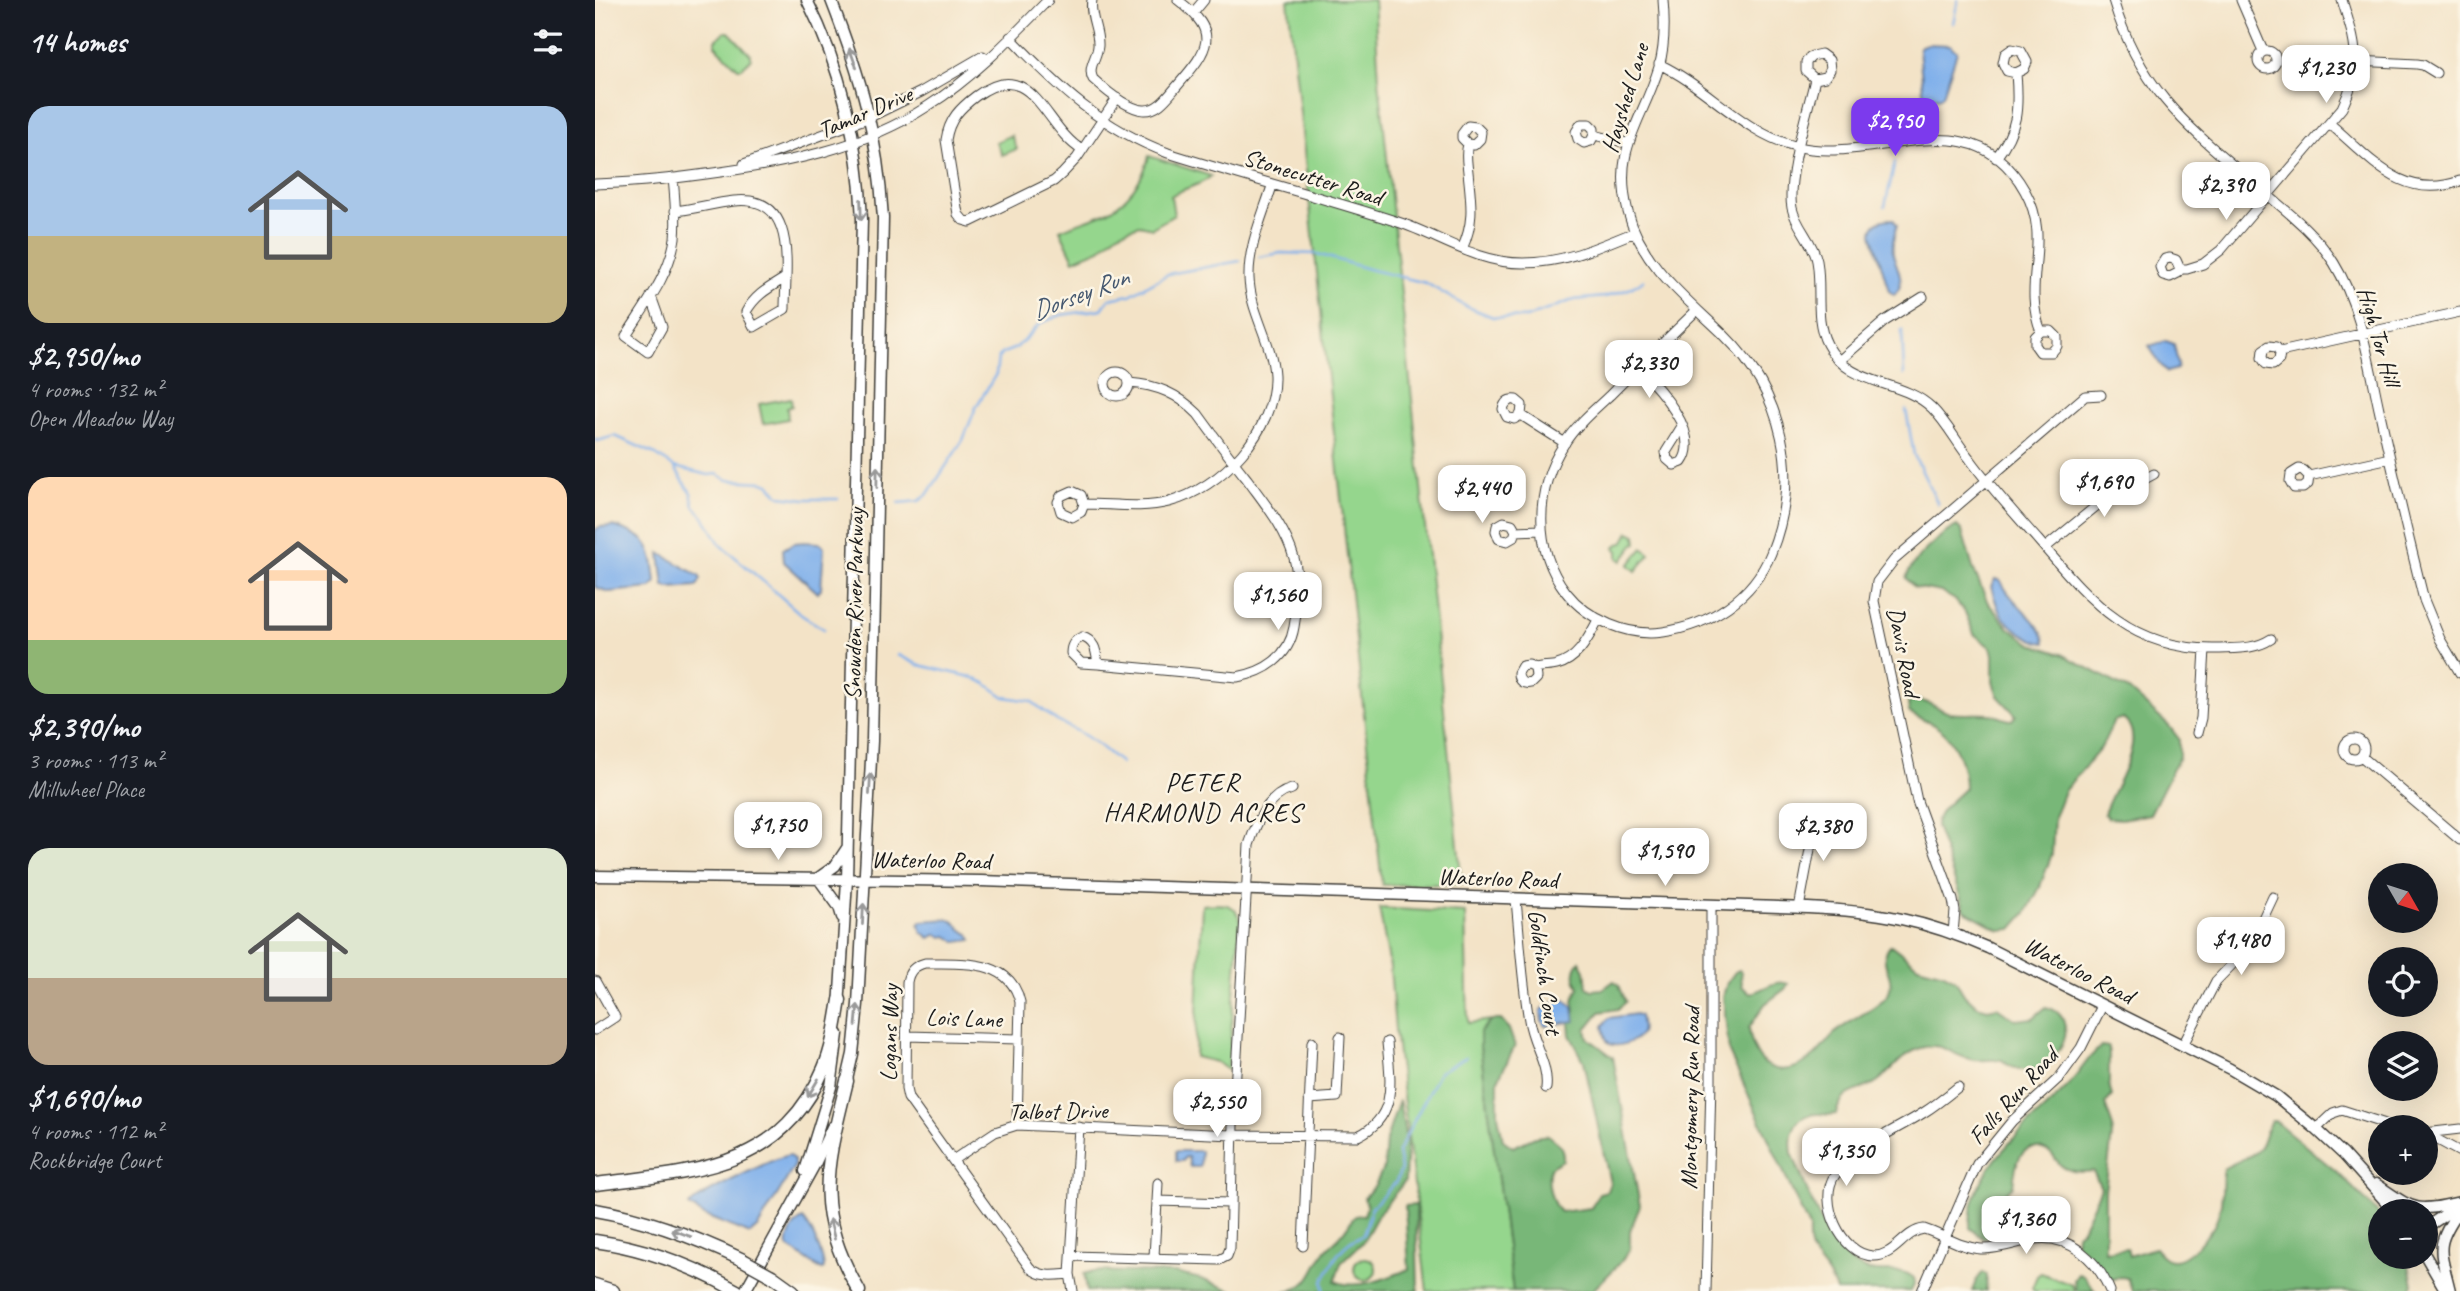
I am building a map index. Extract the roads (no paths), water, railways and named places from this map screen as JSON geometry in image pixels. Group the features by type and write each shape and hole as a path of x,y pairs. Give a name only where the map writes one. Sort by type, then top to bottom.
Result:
{"highway":[{"path":"595,1184 715,1167 751,1151 770,1138 800,1108 824,1069 840,1000"},
{"path":"848,1081 826,1185 832,1230 859,1291"},
{"path":"595,1210 675,1230 743,1260 793,1291"},
{"path":"595,1241 665,1258 733,1289"},
{"path":"595,1285 613,1291"}],"main road":[{"name":"Snowden River Parkway","path":"792,1203 810,1159 831,1087 837,1049 847,880 862,219 861,188 851,125 823,35 807,0"},
{"name":"Snowden River Parkway","path":"745,1291 816,1163 831,1128 848,1081 857,1017 872,741 883,225 881,188 870,117 863,87 831,0"},
{"path":"844,926 839,907 818,878 835,866 848,845"},
{"name":"Waterloo Road","path":"595,876 981,881 1799,908 1876,913 1953,933 2000,954 2260,1086 2316,1129 2384,1199"},
{"path":"2365,1177 2405,1203 2421,1209 2460,1205"},
{"path":"2438,1219 2460,1205"},
{"path":"2448,1291 2441,1240 2460,1205"},
{"path":"2434,1269 2448,1291"}],"street":[{"name":"Tamar Drive","path":"595,184 673,178 793,160 874,135 929,106 954,87 1048,0"},
{"path":"1092,0 1098,43 1090,75 1117,98 1137,109 1145,110 1155,108 1165,100 1203,54 1203,28 1194,12 1178,0"},
{"path":"1194,12 1204,0"},
{"name":"Hayshed Lane","path":"1663,0 1664,26 1660,64 1627,143 1624,157 1624,187 1629,216 1646,255 1744,357 1773,407 1786,459 1786,498 1778,536 1769,558 1752,585 1728,608 1689,627 1658,633 1625,629 1598,620 1570,597 1552,573 1541,530 1547,482 1565,443 1575,429 1697,310"},
{"name":"High Tor Hill","path":"2113,0 2126,37 2161,97 2188,126 2309,232 2333,261 2350,295 2362,335 2424,600 2440,639 2460,673"},
{"path":"2241,0 2263,51"},
{"path":"2180,269 2195,267 2212,258 2330,124 2348,96 2357,61 2342,0"},
{"name":"Tamar Drive","path":"713,173 754,161 870,117 947,78 1010,37"},
{"name":"Stonecutter Road","path":"1010,37 1061,90 1102,121 1152,147 1405,225 1488,259 1504,262 1546,262 1569,258 1635,232"},
{"path":"2357,61 2417,64 2436,73"},
{"path":"1660,64 1762,134 1799,147 1823,151 1851,150 1936,138 1961,142 1996,158 2024,189 2037,222 2038,245 2032,298 2041,331"},
{"path":"1996,158 2007,144 2015,125 2016,73"},
{"path":"1815,79 1792,185 1792,208 1814,250 1824,336 1839,361 1863,378 1907,392 1924,401 1938,414 1986,480 2082,592 2123,624 2159,641 2205,649 2248,648 2271,639"},
{"path":"1082,150 1062,135 1043,106 1025,88 1001,83 984,90 958,110 948,129 946,140 958,214 963,220 970,222 1054,181 1071,166 1102,121 1117,98"},
{"path":"2330,124 2389,173 2409,184 2438,188 2460,181"},
{"path":"1594,135 1627,143"},
{"path":"1462,249 1468,237 1472,216 1466,157 1468,144"},
{"path":"651,296 662,327 648,352 626,336 665,271 673,249 673,178"},
{"path":"1084,504 1144,505 1168,502 1201,487 1252,443 1260,431 1273,391 1272,363 1254,306 1249,277 1254,246 1272,186"},
{"path":"675,211 747,201 763,206 778,219 785,233 785,278 785,309 754,327 746,312 750,305 762,292 785,278"},
{"path":"1839,361 1885,321 1923,297"},
{"path":"2280,352 2460,312"},
{"path":"1638,367 1664,394 1681,428"},
{"path":"1098,664 1237,677 1266,669 1276,661 1293,634 1298,598 1294,560 1276,518 1198,414 1183,400 1155,386 1129,383"},
{"name":"Davis Road","path":"1953,933 1953,900 1917,800 1893,698 1874,592 1882,573 1894,560 1986,480 2085,396 2101,395"},
{"path":"1521,415 1565,443"},
{"path":"2309,476 2390,458"},
{"path":"2045,548 2100,503 2154,474"},
{"path":"1516,531 1541,530"},
{"path":"1535,668 1559,664 1571,658 1581,648 1598,620"},
{"path":"2197,733 2205,649"},
{"path":"2361,756 2460,840"},
{"path":"1071,1256 1219,1260 1227,1256 1230,1248 1229,1203 1249,845 1256,825 1275,799 1281,793 1292,789"},
{"path":"1799,908 1817,812"},
{"path":"2183,1045 2216,981 2250,946 2273,897"},
{"name":"Goldfinch Court","path":"1516,900 1528,1017 1545,1070 1546,1088"},
{"name":"Montgomery Run Road","path":"1706,1291 1711,1081 1711,906"},
{"name":"Logans Way","path":"1017,1125 1020,1002 1017,992 1003,974 992,967 978,964 925,963 912,969 907,982 908,1097 1030,1268 1045,1276 1070,1274"},
{"path":"595,981 615,1017 595,1030"},
{"name":"Falls Run Road","path":"1921,1291 1968,1181 1986,1150 2012,1121 2060,1077 2081,1048 2102,1006"},
{"name":"Lois Lane","path":"907,1036 1019,1039"},
{"path":"1309,1099 1337,1097 1340,1037"},
{"path":"1303,1246 1312,1042"},
{"name":"Talbot Drive","path":"953,1160 995,1132 1017,1125 1233,1135 1358,1136 1371,1129 1391,1095 1387,1042"},
{"path":"1958,1087 1851,1159 1835,1174 1829,1194 1830,1206 1838,1228 1849,1243 1863,1254 1873,1256 1885,1253 1912,1231 1924,1229 1984,1249 2039,1239 2075,1247 2093,1262 2110,1291"},
{"path":"2316,1129 2333,1113 2342,1110 2368,1118"},
{"path":"1073,1291 1070,1274 1079,1127"},
{"path":"2438,1132 2460,1129"},
{"path":"2438,1140 2460,1152"},
{"path":"1154,1257 1158,1183"},
{"path":"1157,1201 1229,1203"}],"water":[{"path":"1927,44 1950,45 1957,52 1943,95 1939,98 1927,96 1923,91 1919,49"},
{"path":"1893,219 1897,225 1893,253 1901,280 1894,295 1889,291 1872,234 1879,222"},
{"path":"2166,341 2174,344 2178,365 2177,369 2167,372 2149,346"},
{"path":"613,526 635,534 647,545 653,560 656,582 651,588 609,592 595,587 595,530"},
{"path":"794,543 819,543 824,547 821,589 818,593 784,562 783,549"},
{"path":"660,553 699,576 701,579 697,586 664,586"},
{"path":"1995,579 2001,581 2011,597 2033,620 2045,643 2021,633 2001,614 1991,587"},
{"path":"949,919 969,934 972,940 957,942 937,934 930,938 922,932 919,925 922,921"},
{"path":"1559,999 1564,999 1573,1007 1575,1021 1545,1026 1541,1010"},
{"path":"1636,1014 1640,1016 1642,1025 1638,1036 1621,1045 1609,1043 1603,1026 1609,1018"},
{"path":"1176,1151 1201,1151 1200,1167 1190,1167 1188,1157 1183,1161 1176,1161"},
{"path":"789,1155 794,1160 794,1167 758,1227 750,1234 705,1216 689,1206 737,1178"},
{"path":"803,1219 820,1250 822,1270 788,1247 791,1231"}],"waterway":[{"path":"1953,23 1958,0"},
{"path":"1910,124 1928,94"},
{"path":"1885,206 1895,162"},
{"name":"Dorsey Run","path":"1259,257 1281,253 1317,254 1426,283 1465,306 1493,317 1526,318 1573,300 1605,297 1629,289 1644,280"},
{"name":"Dorsey Run","path":"899,503 919,501 927,495 963,440 976,407 996,374 998,358 1016,348 1041,323 1061,315 1102,309 1109,299 1130,295 1168,274 1240,261"},
{"path":"1902,330 1904,375"},
{"path":"1906,410 1914,455 1938,504"},
{"name":"Dorsey Run","path":"595,439 597,441 615,436 653,453 674,467 709,475 717,474 728,480 763,482 769,484 780,496 838,499"},
{"path":"675,468 691,493 694,506 705,518 720,544 803,616 824,629"},
{"path":"898,655 919,665 971,677 1005,697 1031,701 1121,763"},
{"path":"1324,1291 1323,1282 1334,1260 1343,1248 1363,1235 1372,1207 1396,1182 1401,1169 1398,1152 1439,1072 1466,1057"}],"district":[{"name":"PETER HARMOND ACRES","path":"1203,797"}]}
